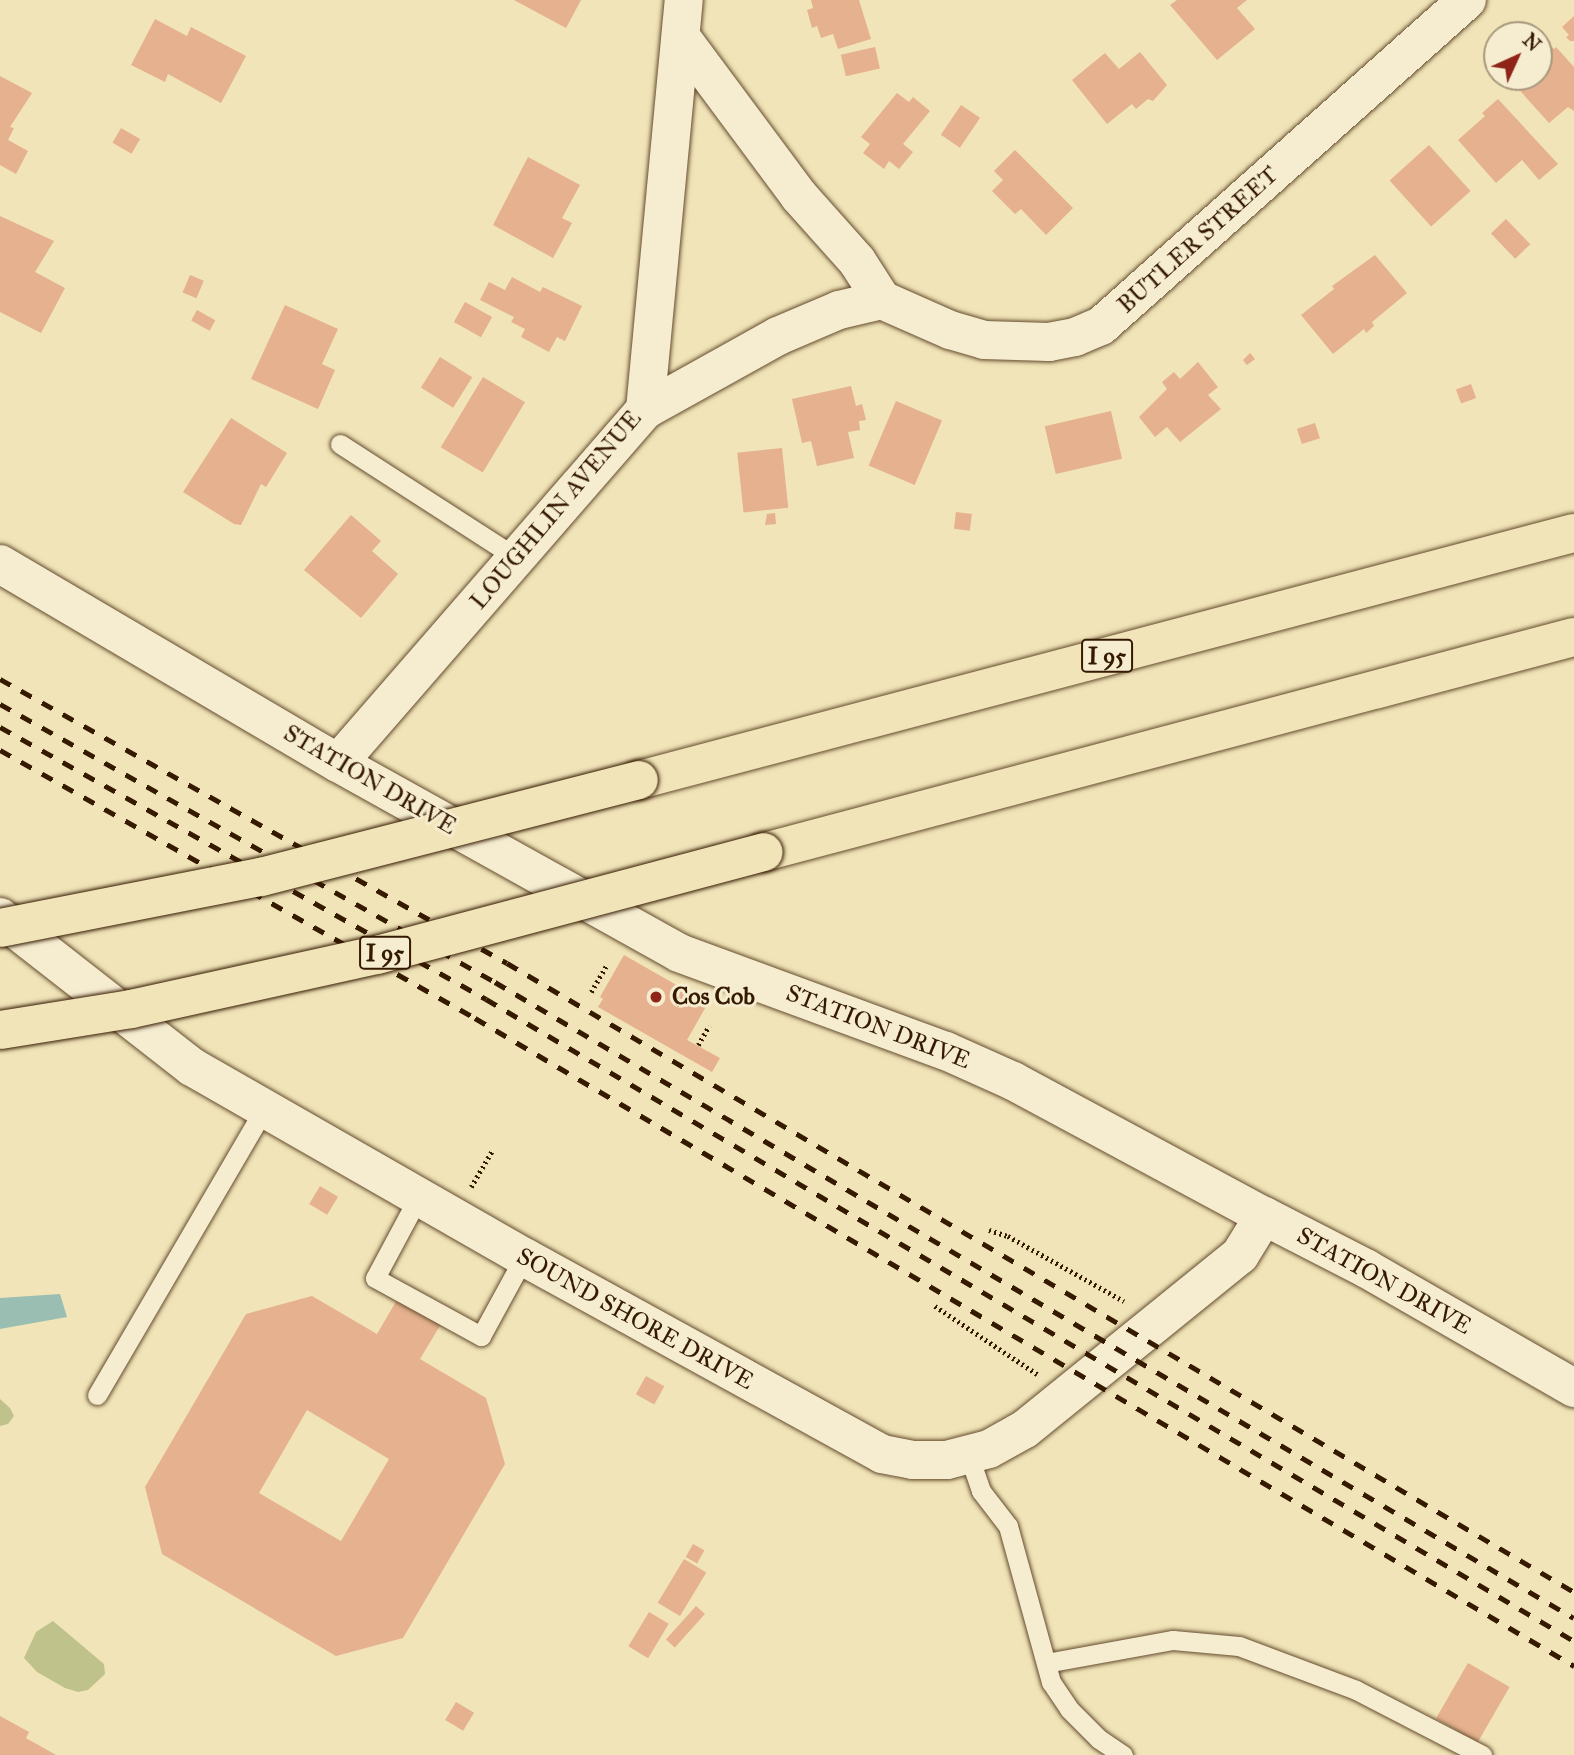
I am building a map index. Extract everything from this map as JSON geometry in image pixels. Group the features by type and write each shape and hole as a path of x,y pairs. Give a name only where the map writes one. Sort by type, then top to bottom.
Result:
{"highway":[{"name":"I 95","path":"0,928 261,877 1574,533"},
{"name":"I 95","path":"0,1030 131,1009 364,958 1574,637"}],"street":[{"name":"BUTLER STREET","path":"882,300 984,340 1049,342 1075,338 1101,327 1467,0"},
{"path":"645,410 778,336 839,310 882,300 857,261 799,196 683,18"},
{"name":"LOUGHLIN AVENUE","path":"338,763 645,410 683,18"},
{"name":"STATION DRIVE","path":"0,564 338,763 679,953 946,1051 1013,1081 1367,1269 1574,1388"},
{"name":"SOUND SHORE DRIVE","path":"0,917 192,1067 524,1257 864,1446 912,1460 947,1460 969,1456 1007,1440 1055,1406 1240,1255 1264,1216"}],"lane":[{"path":"340,444 517,558"},
{"path":"97,1395 265,1108"},
{"path":"419,1196 375,1278 481,1336 524,1257"},
{"path":"969,1456 981,1491 1008,1526 1051,1682 1069,1709 1099,1739 1123,1755"},
{"path":"1046,1663 1173,1640 1239,1646 1356,1690 1482,1755"}],"path":[{"path":"591,992 606,966"},
{"path":"698,1045 709,1026"},
{"path":"466,1195 492,1151"},
{"path":"989,1230 1008,1236 1124,1300"},
{"path":"936,1306 1026,1368"}],"green space":[{"path":"0,1399 14,1416 8,1424 0,1426"},
{"path":"53,1621 104,1664 105,1674 88,1690 78,1692 65,1688 37,1672 24,1658 36,1632"}],"water":[{"path":"60,1294 67,1317 0,1329 0,1298"}],"building":[{"path":"514,0 581,0 566,28"},
{"path":"811,0 859,0 871,39 838,49 833,34 821,38 817,26 812,28 807,10 813,8"},
{"path":"1177,0 1247,0 1237,8 1255,29 1217,60 1170,5"},
{"path":"1574,16 1574,41 1570,41 1566,37 1569,35 1562,27"},
{"path":"155,19 187,36 191,27 246,56 221,103 168,74 165,82 131,65"},
{"path":"875,47 880,68 846,76 841,55"},
{"path":"1556,47 1574,67 1574,111 1568,107 1549,123 1520,91 1553,91 1553,48"},
{"path":"1140,52 1167,85 1153,101 1148,99 1136,109 1132,104 1107,124 1072,80 1105,53 1119,69"},
{"path":"0,76 32,93 10,127 14,128 8,140 28,151 16,174 0,165"},
{"path":"897,93 909,102 913,97 930,111 903,144 913,152 899,169 889,161 884,169 863,153 870,144 861,137"},
{"path":"1498,99 1558,164 1539,180 1522,160 1496,183 1458,140 1485,116 1482,113"},
{"path":"961,105 980,118 960,148 941,135"},
{"path":"121,128 140,139 132,154 113,143"},
{"path":"1429,145 1470,191 1431,227 1390,180"},
{"path":"1015,150 1073,208 1046,235 1021,209 1015,214 992,191 1003,180 994,171"},
{"path":"528,157 580,185 562,218 572,223 553,258 493,225"},
{"path":"0,216 54,241 35,272 65,288 41,333 0,312"},
{"path":"1506,219 1530,244 1515,259 1491,234"},
{"path":"1375,255 1407,293 1372,322 1374,326 1366,333 1364,329 1333,354 1301,315 1334,289 1332,286"},
{"path":"190,275 204,281 196,298 183,292"},
{"path":"512,277 540,292 543,287 582,306 565,341 557,337 549,352 521,337 525,329 511,322 514,317 480,300 489,282 505,290"},
{"path":"465,302 492,317 481,337 454,322"},
{"path":"285,305 338,329 322,364 335,370 318,409 251,379"},
{"path":"197,310 215,320 210,331 191,320"},
{"path":"1250,353 1255,359 1247,365 1243,360"},
{"path":"440,357 472,377 453,408 421,388"},
{"path":"1198,362 1218,387 1208,395 1221,409 1180,442 1167,427 1155,437 1139,417 1167,389 1162,382 1174,372 1180,379"},
{"path":"483,377 525,402 483,473 441,447"},
{"path":"1471,384 1476,398 1461,404 1456,389"},
{"path":"851,386 856,406 862,404 866,420 859,421 860,430 848,432 854,458 817,466 811,441 802,443 792,399"},
{"path":"896,401 942,421 915,485 869,465"},
{"path":"1111,411 1122,459 1056,474 1045,426"},
{"path":"231,418 287,453 266,487 261,484 241,525 234,524 183,492"},
{"path":"1315,423 1320,438 1302,444 1297,429"},
{"path":"782,448 788,508 744,512 737,453"},
{"path":"956,512 972,514 970,531 954,529"},
{"path":"775,513 776,524 765,525 767,514"},
{"path":"351,515 381,541 372,551 398,574 361,618 304,570"},
{"path":"624,955 708,1003 687,1040 720,1058 712,1072 598,1007 603,999 600,997"},
{"path":"320,1186 338,1197 327,1215 309,1204"},
{"path":"312,1296 377,1334 398,1298 441,1324 420,1359 486,1398 505,1464 403,1638 336,1656 162,1554 145,1487 246,1314","holes":["307,1410 389,1459 341,1541 259,1493"]},
{"path":"646,1376 664,1386 654,1405 636,1394"},
{"path":"693,1544 704,1550 697,1563 686,1557"},
{"path":"684,1559 706,1572 680,1616 658,1603"},
{"path":"696,1606 705,1614 675,1647 666,1639"},
{"path":"649,1612 669,1624 648,1658 628,1646"},
{"path":"1468,1663 1510,1687 1478,1742 1436,1718"},
{"path":"456,1702 474,1713 463,1731 445,1720"},
{"path":"0,1716 29,1732 26,1738 56,1755 0,1755"}],"railway":[{"path":"0,679 507,963 1574,1592"},
{"path":"0,704 495,982 1574,1618"},
{"path":"0,727 486,999 1574,1641"},
{"path":"0,750 475,1018 1574,1666"}],"place":[{"name":"Cos Cob","path":"656,997"}]}
